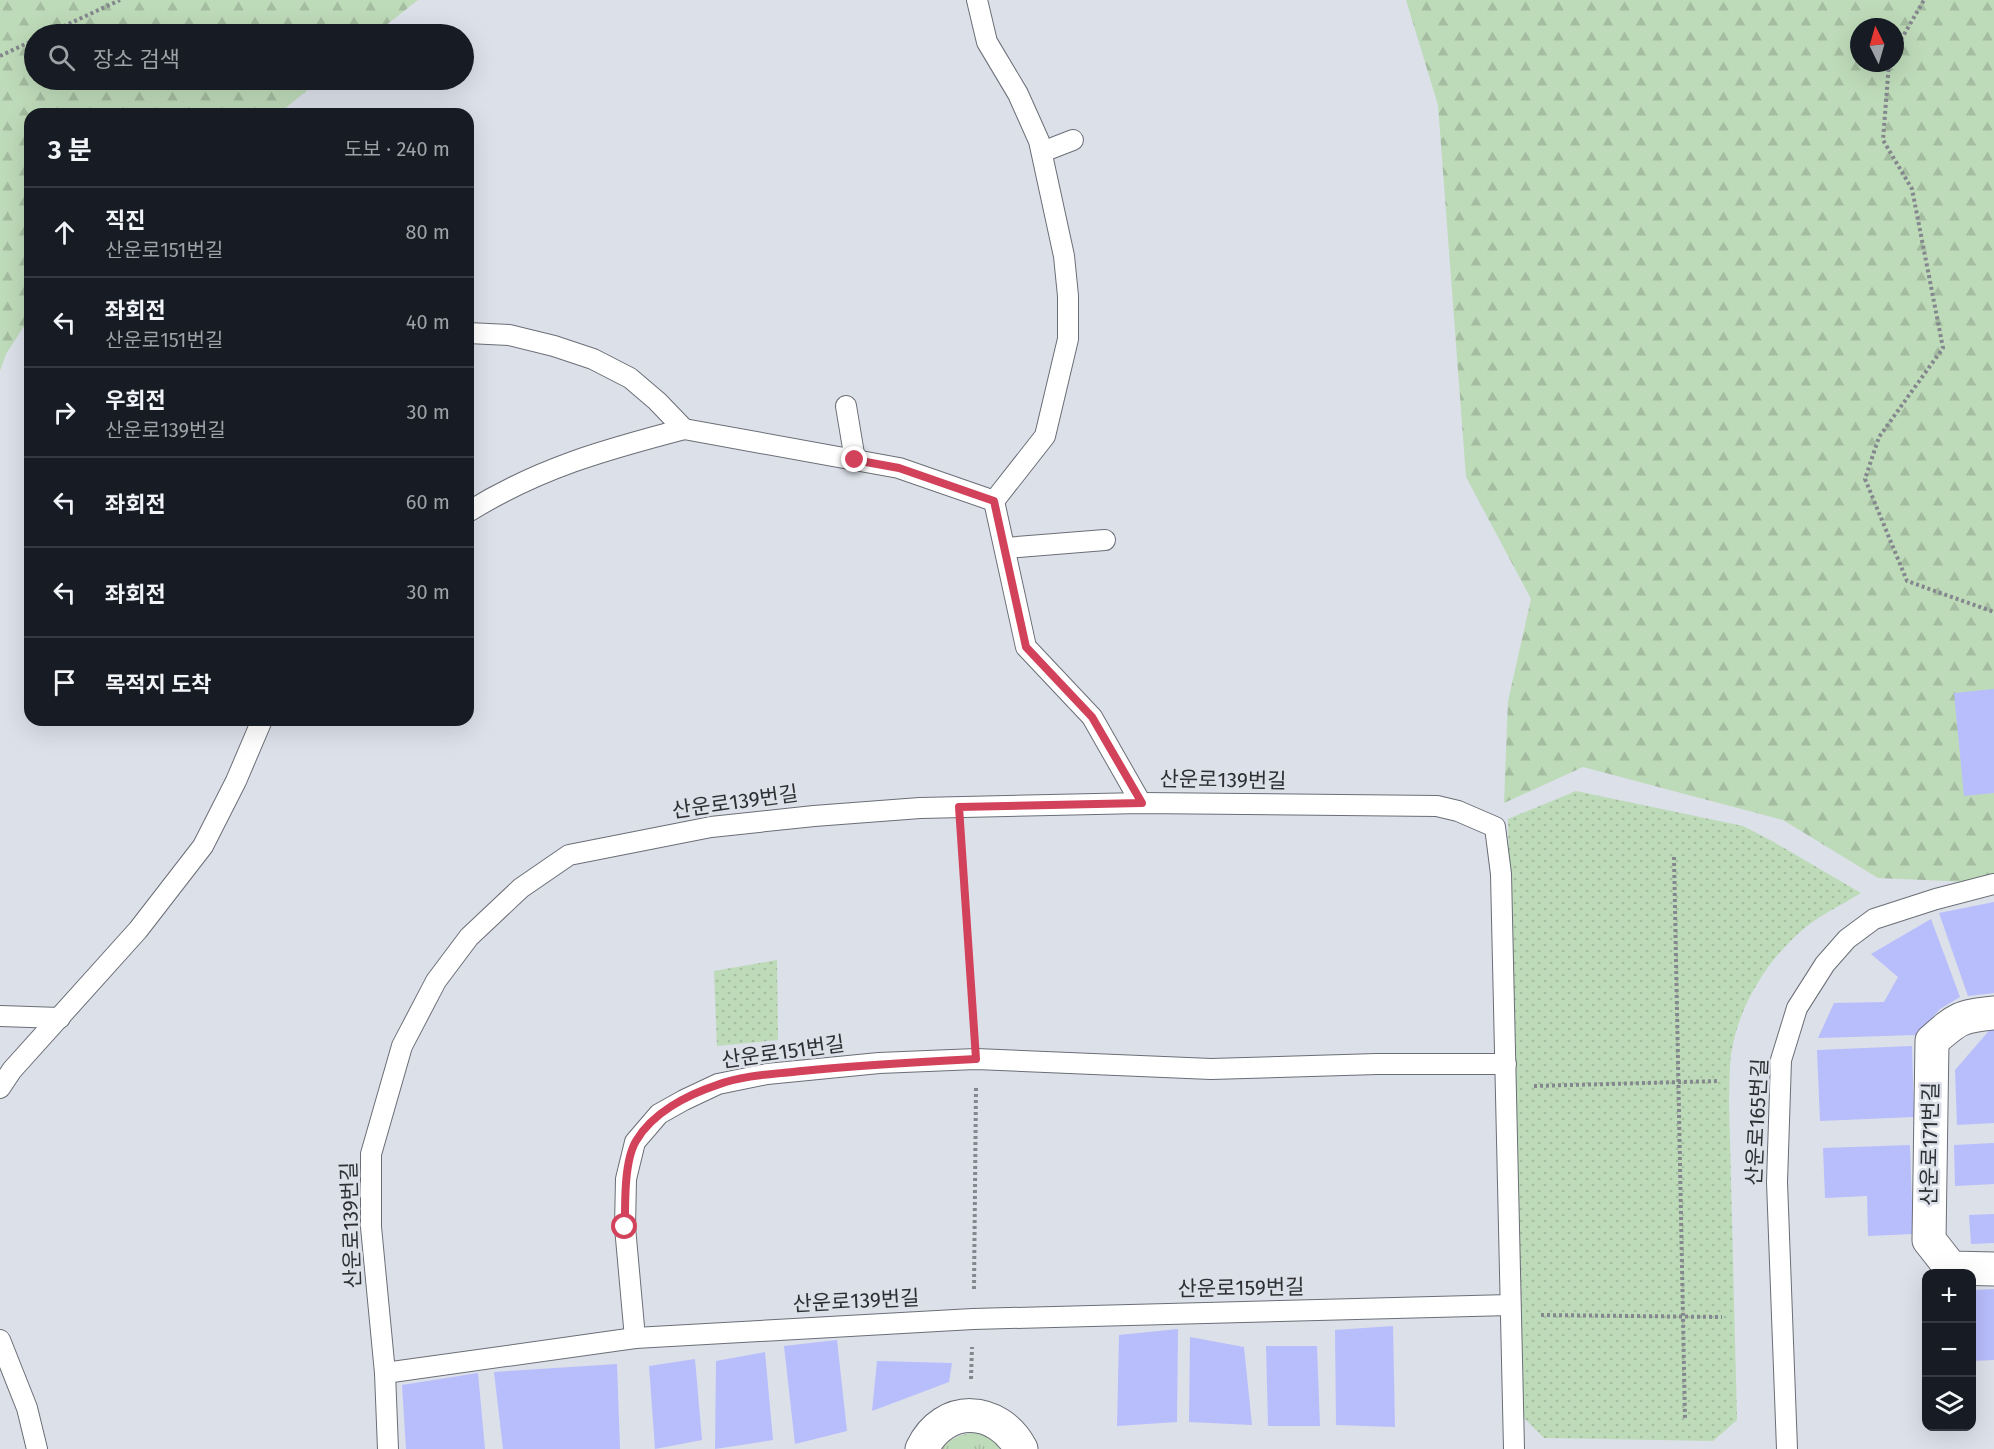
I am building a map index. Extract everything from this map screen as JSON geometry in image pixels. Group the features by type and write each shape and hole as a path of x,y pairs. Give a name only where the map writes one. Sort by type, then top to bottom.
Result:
{"street":[{"name":"산운로171번길","path":"1994,1013 1971,1015 1955,1021 1932,1041 1929,1240 1951,1268 1994,1269"},
{"path":"922,1449 927,1438 939,1426 954,1418 970,1416 987,1417 1002,1424 1014,1436 1021,1449"}],"lane":[{"path":"977,0 987,42 1018,94 1039,141 1064,256 1068,296 1068,339 1045,436 994,501"},
{"path":"1042,152 1073,140"},
{"path":"474,333 509,335 593,359 630,378 657,401 684,429"},
{"path":"846,406 855,460"},
{"path":"474,509 522,481 562,465 684,429 899,468 994,501"},
{"path":"994,501 1026,647 1092,717 1142,803"},
{"path":"1005,548 1105,540"},
{"path":"0,1088 12,1070 138,930 203,846 236,781 259,726"},
{"name":"산운로139번길","path":"388,1449 385,1373 371,1227 372,1154 402,1046 436,981 469,937 521,888 569,855 711,827 920,808 1142,803 1437,806 1458,811 1495,827 1501,874 1506,1064"},
{"name":"산운로165번길","path":"1787,1449 1777,1182 1781,1060 1797,1008 1825,964 1846,939 1874,919 1994,884"},
{"path":"0,1016 60,1018"},
{"path":"976,1059 1211,1069 1377,1064 1506,1064 1514,1449"},
{"name":"산운로151번길","path":"635,1338 625,1227 626,1179 635,1142 659,1114 718,1084 767,1074 879,1063 976,1059"},
{"name":"산운로159번길","path":"973,1319 1510,1305"},
{"name":"산운로139번길","path":"385,1373 635,1338 973,1319"},
{"path":"0,1340 27,1408 37,1449"}],"path":[{"path":"68,24 120,0"},
{"path":"1904,34 1924,0"},
{"path":"0,56 24,45"},
{"path":"1888,72 1883,140 1912,189 1943,348 1879,437 1865,479 1907,581 1994,612"},
{"path":"959,807 976,1059 970,1416"},
{"path":"1674,857 1685,1419"},
{"path":"1524,1086 1719,1082"},
{"path":"1540,1315 1722,1317"}],"green space":[{"path":"0,0 418,0 388,24 24,24 24,90 308,90 285,108 24,108 24,326 6,354 0,371"},
{"path":"1406,0 1994,0 1994,883 1878,878 1783,820 1583,767 1504,803 1508,701 1531,599 1466,477 1438,105"},
{"path":"1576,791 1743,826 1861,893 1812,922 1779,953 1767,968 1748,1001 1735,1037 1730,1061 1729,1101 1737,1420 1713,1441 1544,1438 1518,1412 1508,819"},
{"path":"777,960 778,1040 717,1046 714,971"},
{"path":"971,1433 988,1437 1001,1449 942,1449 955,1438"}],"building":[{"path":"1994,689 1994,793 1964,796 1954,693"},
{"path":"1994,902 1994,993 1968,996 1939,913"},
{"path":"1931,919 1960,997 1940,1009 1917,1035 1818,1038 1834,1003 1884,1002 1898,977 1871,954"},
{"path":"1994,1025 1994,1123 1957,1125 1955,1070"},
{"path":"1912,1046 1914,1117 1820,1121 1817,1050"},
{"path":"1994,1143 1994,1184 1955,1186 1954,1145"},
{"path":"1910,1145 1913,1234 1868,1236 1867,1196 1825,1198 1823,1148"},
{"path":"1994,1214 1994,1243 1971,1244 1969,1215"},
{"path":"1994,1289 1994,1360 1976,1361 1976,1290"},
{"path":"1393,1326 1395,1427 1336,1425 1335,1330"},
{"path":"1178,1329 1177,1422 1117,1426 1119,1335"},
{"path":"1190,1337 1244,1347 1252,1425 1189,1422"},
{"path":"837,1340 847,1431 795,1444 784,1346"},
{"path":"1266,1346 1317,1346 1320,1426 1268,1426"},
{"path":"765,1352 773,1440 715,1449 716,1361"},
{"path":"695,1359 702,1440 655,1449 649,1366"},
{"path":"877,1361 952,1363 949,1382 872,1411"},
{"path":"617,1364 620,1449 503,1449 494,1372"},
{"path":"478,1373 485,1449 406,1449 402,1385"}],"route":[{"path":"625,1227 626,1179 635,1142 659,1114 684,1100 718,1084 767,1074 879,1063 976,1059 959,807 1142,803 1092,717 1026,647 994,501 899,468 855,460"}]}
